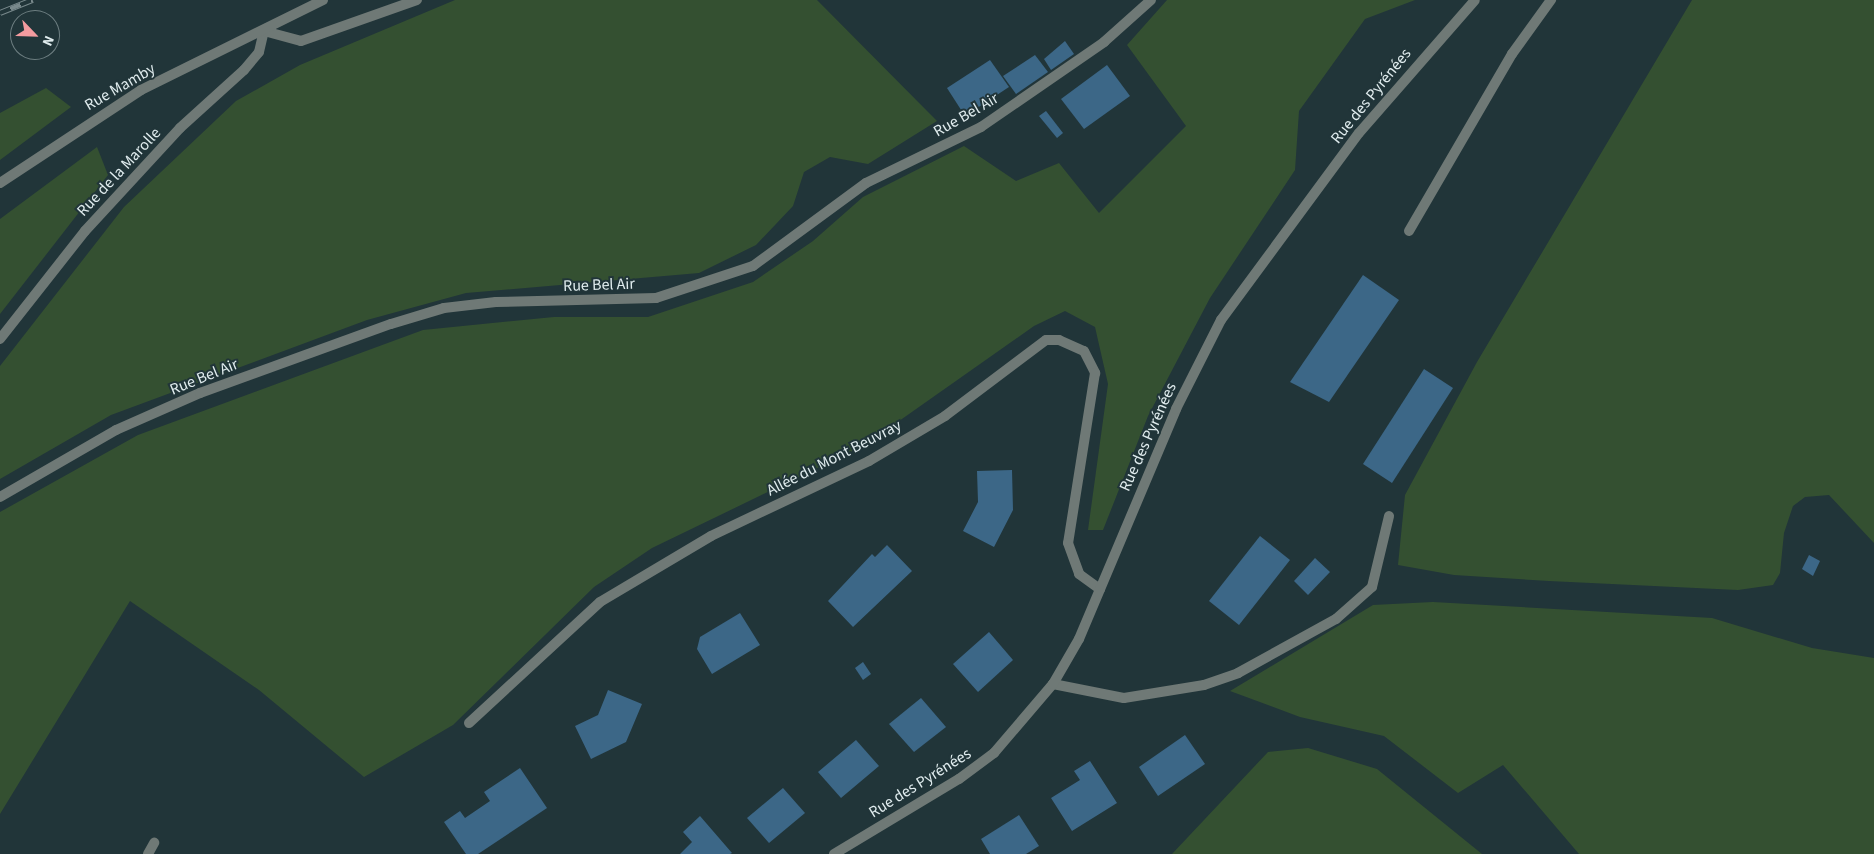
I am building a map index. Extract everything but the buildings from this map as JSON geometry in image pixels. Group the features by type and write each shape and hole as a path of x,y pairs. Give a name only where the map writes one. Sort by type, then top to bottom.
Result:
{"street":[{"name":"Rue Mamby","path":"0,183 141,90 264,31 323,0"},
{"path":"264,31 302,41 417,0"},
{"name":"Rue Bel Air","path":"0,497 133,423 200,393 391,324 444,308 496,302 656,298 752,266 866,183 981,127 1104,42 1151,0"},
{"name":"Rue des Pyrénées","path":"834,854 987,758 1053,684 1079,639 1176,410 1221,320 1364,126 1475,0"},
{"path":"1409,231 1512,54 1551,0"},
{"name":"Rue de la Marolle","path":"0,339 85,231 180,128 244,70 259,52 264,31"},
{"name":"Allée du Mont Beuvray","path":"470,723 600,602 711,536 869,462 945,416 1046,340 1066,341 1084,351 1095,374 1068,543 1079,574 1100,589"},
{"path":"1053,684 1124,698 1204,686 1238,673 1336,619 1372,587 1389,516"},
{"path":"148,854 154,843"}],"green space":[{"path":"455,0 817,0 937,121 868,164 830,157 804,172 793,206 756,245 699,273 466,293 367,320 111,415 0,479 0,366 124,207 236,101 300,65"},
{"path":"1167,0 1415,0 1365,19 1299,111 1295,170 1210,298 1148,416 1103,530 1088,530 1108,384 1095,327 1065,311 1034,326 865,445 652,548 594,587 453,725 364,777 259,690 130,601 0,814 0,512 138,435 423,330 554,317 648,317 753,282 813,241 863,197 964,146 1016,181 1059,163 1099,213 1186,126 1127,45"},
{"path":"1692,0 1874,0 1874,543 1829,495 1805,497 1793,506 1784,533 1780,573 1773,585 1738,590 1549,581 1454,575 1398,565 1405,495 1477,362"},
{"path":"46,88 71,107 0,160 0,113"},
{"path":"97,147 108,175 0,314 0,219"},
{"path":"1433,602 1712,618 1812,648 1874,658 1874,854 1579,854 1503,765 1458,793 1384,736 1300,717 1230,691 1373,605"},
{"path":"1308,748 1377,769 1482,854 1172,854 1268,752"}],"railway":[{"path":"0,13 33,0"}]}
